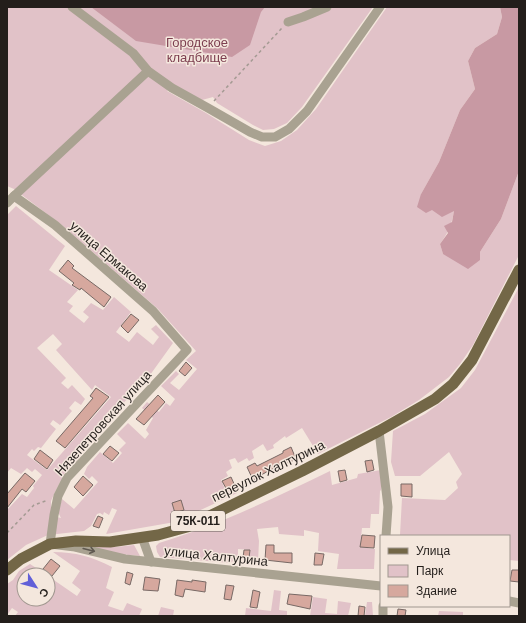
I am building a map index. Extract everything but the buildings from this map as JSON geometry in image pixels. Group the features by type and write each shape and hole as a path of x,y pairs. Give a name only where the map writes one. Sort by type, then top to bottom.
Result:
{"main road":[{"name":"75К-011","path":"379,431 436,399 453,384 472,360 519,270"},
{"name":"переулок Халтурина","path":"7,570 21,559 50,544 76,540 110,542 158,535 187,526 302,471 379,431"}],"street":[{"path":"72,7 133,53 148,71 172,88 250,132 262,137 275,137 289,129 307,111 380,7"},
{"path":"288,22 327,7"},
{"path":"7,203 148,71"},
{"name":"улица Ермакова","path":"14,196 54,225 153,311 187,350"},
{"name":"Нязепетровская улица","path":"50,544 58,496 68,478 187,350"},
{"path":"379,431 388,507 386,535"},
{"path":"142,537 151,562"},
{"name":"улица Халтурина","path":"50,544 76,547 125,560 380,586"}],"path":[{"path":"208,108 288,22"},
{"path":"7,533 34,505 58,496"}],"green space":[{"name":"Городское кладбище","path":"7,7 373,7 302,107 287,123 274,129 263,130 253,125 217,103 213,97 202,100 173,85 167,91 249,140 265,146 281,141 297,130 316,109 387,7 500,7 502,17 497,34 475,48 468,61 475,89 460,110 439,162 421,194 432,210 454,211 449,228 440,244 443,254 480,252 501,219 519,171 519,255 473,345 449,377 419,400 391,417 318,454 302,428 286,438 285,436 273,445 274,448 267,451 263,444 252,451 254,458 249,461 247,458 238,463 235,458 229,460 232,468 226,472 228,476 221,480 226,491 235,488 237,493 175,522 106,534 117,510 112,508 109,515 104,512 103,515 100,513 97,514 91,526 84,531 48,535 26,545 7,560 7,510 22,494 27,497 34,488 33,486 42,475 35,469 32,472 27,468 21,474 11,468 7,473 7,215 16,206 65,246 49,270 78,290 67,302 73,306 69,311 84,323 89,317 83,312 91,303 103,310 114,297 131,312 116,332 129,342 137,332 153,345 159,337 151,329 156,325 173,343 145,382 110,416 76,461 64,474 51,501 51,516 61,518 58,512 62,499 74,509 98,482 92,476 89,479 84,474 87,467 100,452 113,463 122,453 119,450 126,443 117,434 128,423 145,439 149,434 146,430 153,418 142,408 147,402 159,412 166,403 170,406 175,399 161,386 176,371 179,374 170,383 179,390 197,369 186,360 196,351 158,309 63,226 14,189 7,186","holes":["53,334 62,344 56,350 92,390 95,385 111,397 47,470 27,455 32,449 34,451 38,447 41,448 56,429 50,424 53,420 60,425 72,411 69,408 75,401 81,405 85,399 72,385 68,389 61,383 66,378 37,348"]},
{"name":"Городское кладбище","path":"91,7 265,7 261,12 250,45 232,57 136,41"},
{"path":"500,7 519,7 519,171 501,219 480,252 480,260 468,269 443,254 440,244 448,233 444,226 452,222 454,211 442,217 432,210 426,213 417,207 421,194 439,162 460,110 475,89 468,61 475,48 497,34 502,17"},
{"path":"519,287 519,561 510,560 510,535 400,535 402,498 445,500 458,488 456,482 462,474 449,452 420,476 395,476 391,462 393,431 425,414 461,388 475,370"},
{"path":"381,470 379,514 371,514 370,528 362,528 360,547 375,549 374,569 337,569 339,554 318,551 319,533 304,530 304,536 279,534 278,527 257,529 259,541 258,562 249,562 250,550 238,549 238,558 230,563 160,557 157,552 156,546 159,543 225,519 330,471 332,485 357,478 358,474"},
{"path":"134,545 140,556 118,554 90,547 116,547"},
{"path":"53,552 84,556 98,560 112,567 106,588 114,592 108,606 123,611 127,603 142,609 139,616 15,616 18,612 12,608 7,615 7,584 13,580 16,576 16,607 56,607 56,582 77,596 81,590 72,583 80,571"},
{"path":"30,564 35,567 25,567"},
{"path":"274,590 281,591 279,610 287,611 287,616 245,616 246,608 271,611"},
{"path":"313,597 327,599 325,613 337,614 338,601 351,603 348,616 310,616"},
{"path":"367,602 372,602 373,616 365,616"},
{"path":"161,607 174,610 173,616 158,616"},
{"path":"439,611 463,612 463,616 438,616"}]}
